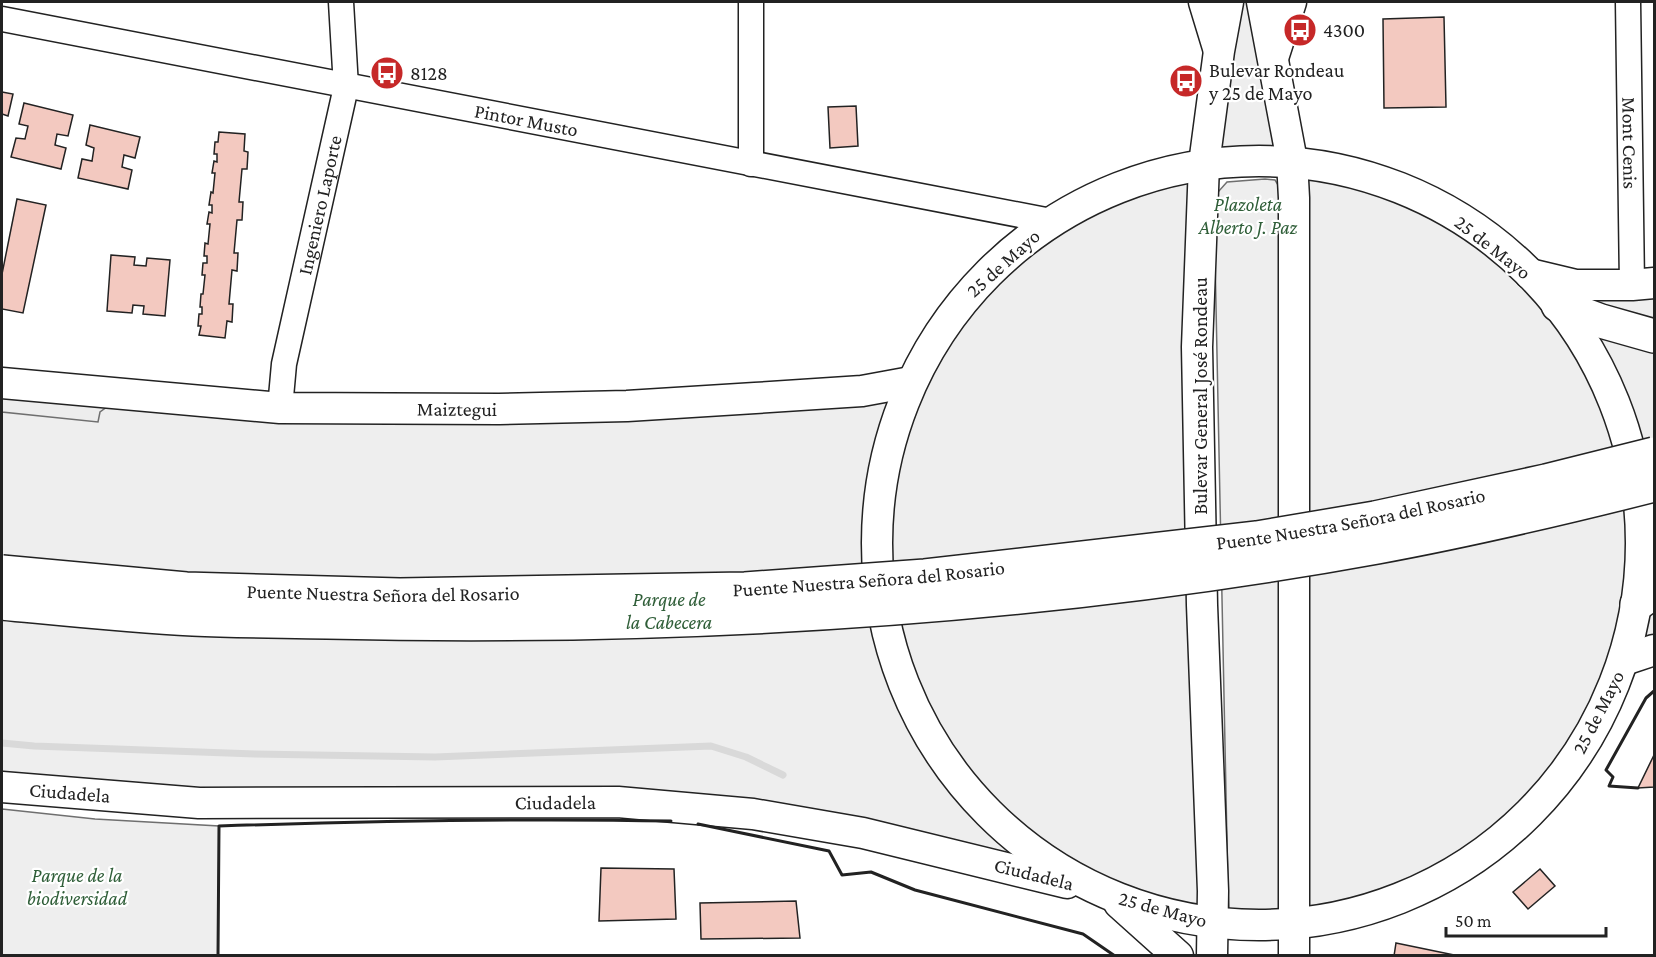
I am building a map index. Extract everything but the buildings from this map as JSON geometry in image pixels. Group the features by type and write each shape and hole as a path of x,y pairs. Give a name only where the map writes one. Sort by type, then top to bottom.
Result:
{"highway":[{"path":"1558,305 1601,321 1654,336"},
{"name":"Puente Nuestra Señora del Rosario","path":"2,572 186,589 400,595 745,589 925,576 1257,538 1375,518 1546,482 1654,454"},
{"name":"Puente Nuestra Señora del Rosario","path":"2,603 192,619 405,624 596,623 755,618 931,605 1132,584 1254,567 1378,547 1547,512 1654,485"}],"main road":[{"name":"Bulevar General José Rondeau","path":"1204,2 1219,51"},
{"name":"Bulevar General José Rondeau","path":"1212,956 1197,346 1204,164 1228,2"},
{"path":"1262,2 1292,161 1294,198 1294,956"},
{"path":"1273,58 1291,2"},
{"name":"25 de Mayo","path":"1292,161 1318,161 1355,169 1414,191 1478,230 1530,274 1558,305 1593,358 1620,416 1636,477 1646,598 1612,693 1589,738 1551,791 1512,830 1461,868 1410,895 1353,914 1294,924 1257,925 1212,922 1182,917 1106,894 1059,869 1017,840 987,812 927,736 901,681 882,617 875,561 877,510 886,456 911,382 926,351 962,300 1007,254 1051,222 1101,195 1157,174 1204,164 1292,161"},
{"path":"1530,274 1576,285 1643,284"},
{"name":"Maiztegui","path":"2,383 280,408 499,409 627,406 862,391 911,382"},
{"path":"1624,660 1654,650"},
{"name":"Ciudadela","path":"2,787 199,803 618,802 753,814 862,833 1106,894"},
{"path":"1106,894 1178,956"}],"street":[{"name":"Ingeniero Laporte","path":"280,408 284,364 346,87 342,2"},
{"path":"751,2 751,164"},
{"name":"Mont Cenis","path":"1628,2 1643,284"},
{"name":"Pintor Musto","path":"2,19 1051,222"}],"green space":[{"path":"1204,2 1291,2 1273,58 1292,161 1204,164"},
{"path":"1292,161 1318,161 1355,169 1414,191 1477,230 1530,274 1654,283 1654,650 1624,660 1599,720 1567,770 1517,825 1488,849 1457,870 1424,888 1389,903 1346,916 1295,924"},
{"name":"Parque de la Cabecera","path":"1204,164 1212,922 1182,917 1100,891 979,861 753,814 2,787 2,383 280,408 910,382 945,323 966,296 1015,248 1042,227 1072,209 1115,189"},
{"name":"Plazoleta Alberto J. Paz","path":"1275,180 1280,188 1280,913 1229,910 1214,208 1218,192 1227,182"},
{"name":"Parque de la biodiversidad","path":"2,809 95,819 219,826 218,955 2,955"}],"shaded area":[{"path":"2,394 111,404 100,412 98,422 2,412"}],"waterway":[{"path":"2,743 255,754 435,757 711,746 746,757 783,775"}],"wall":[{"path":"1638,788 1609,786 1613,777 1606,770 1646,698 1654,691"},
{"path":"218,956 219,826 445,820 671,821"},
{"path":"698,824 829,851 842,875 871,872 915,890 1083,934 1115,956"}],"place":[{"name":"4300","path":"1300,30"},
{"name":"8128","path":"387,73"},
{"name":"Bulevar Rondeau y 25 de Mayo","path":"1186,81"}]}
